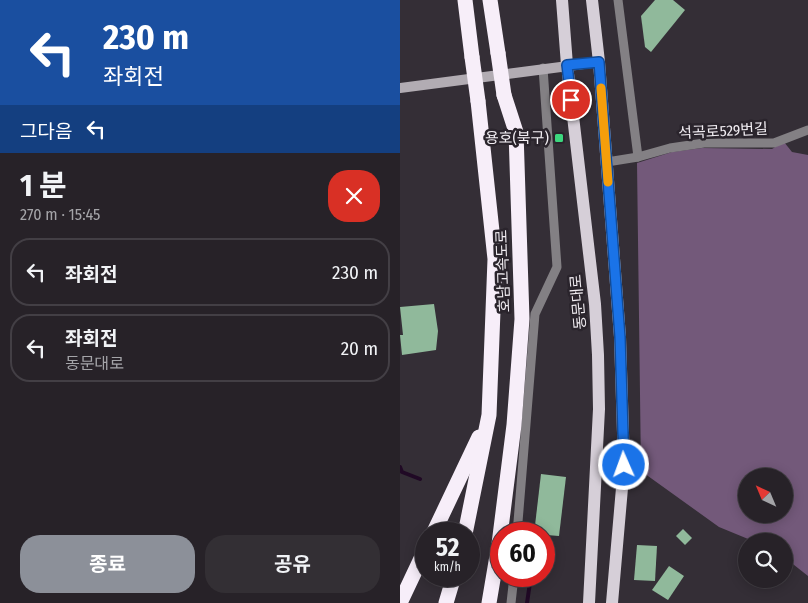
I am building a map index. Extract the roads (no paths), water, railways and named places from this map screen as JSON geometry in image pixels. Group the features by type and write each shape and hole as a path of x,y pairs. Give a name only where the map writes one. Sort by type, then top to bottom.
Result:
{"highway":[{"name":"호남고속도로","path":"465,0 495,259 489,415 468,522"},
{"name":"호남고속도로","path":"489,603 499,544 514,425 522,319 516,132 504,95 490,0"},
{"name":"호남고속도로","path":"439,522 489,415"},
{"path":"400,603 415,571"},
{"path":"446,603 451,587"}],"main road":[{"name":"동문대로","path":"562,0 567,65 595,304 598,355 599,409 589,603"},
{"path":"592,0 599,62 620,337 624,465 612,603"}],"street":[{"path":"618,0 638,157"},
{"path":"400,88 599,62"},
{"path":"518,522 535,314 557,268 543,68"},
{"name":"석곡로529번길","path":"607,162 638,157 670,148 704,144 774,143 808,130"},
{"path":"511,603 513,587"}],"waterway":[{"path":"400,467 402,472 420,479"},
{"path":"527,603 529,587"}],"place":[{"name":"용호(북구)","path":"559,138"}]}
